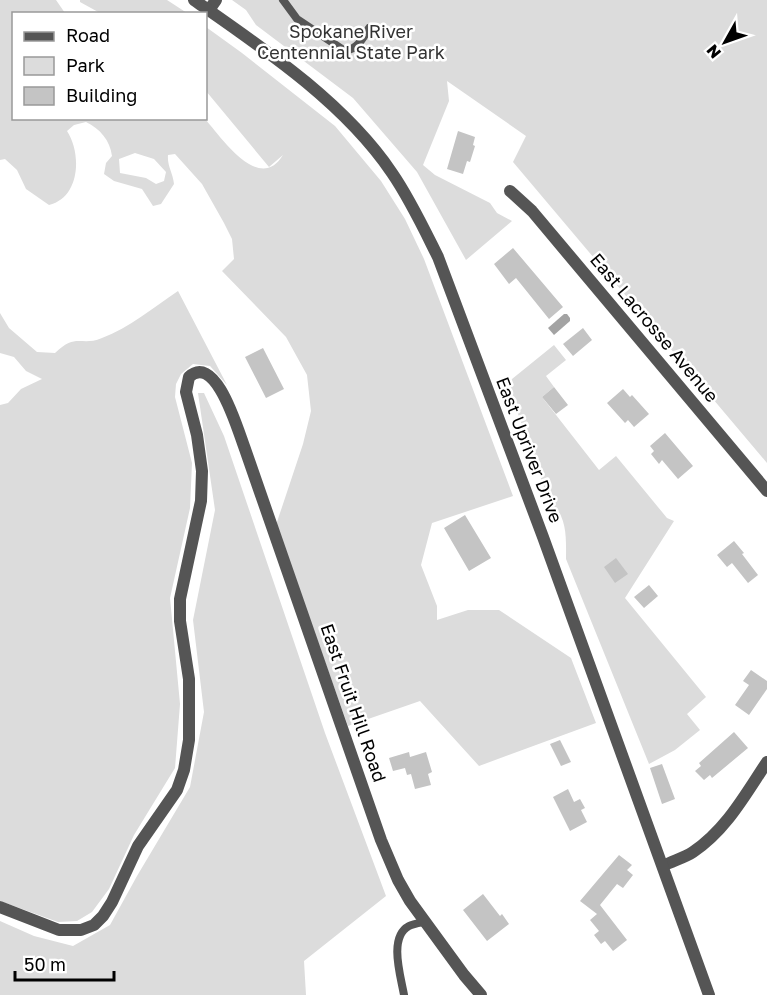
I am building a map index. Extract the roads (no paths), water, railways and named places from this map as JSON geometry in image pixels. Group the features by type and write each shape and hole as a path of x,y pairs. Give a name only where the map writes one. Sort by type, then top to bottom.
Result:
{"street":[{"name":"East Upriver Drive","path":"194,0 212,5 332,105 366,140 392,173 417,216 442,268 709,995"},
{"name":"East Lacrosse Avenue","path":"510,191 532,211 767,491"},
{"name":"East Fruit Hill Road","path":"0,907 60,930 81,930 94,926 112,902 138,846 177,790 184,771 189,740 189,679 180,621 180,599 201,501 202,471 197,435 186,392 189,377 198,371 204,371 212,376 227,404 249,459 381,840 398,880 424,922 481,995"},
{"path":"663,866 691,853 714,836 730,818 767,762"}],"lane":[{"path":"283,0 297,19 345,51 359,44 369,28"},
{"path":"404,995 397,952 399,938 402,932 410,926 424,922"}],"park label":[{"name":"Spokane River Centennial State Park","path":"351,42"}]}
